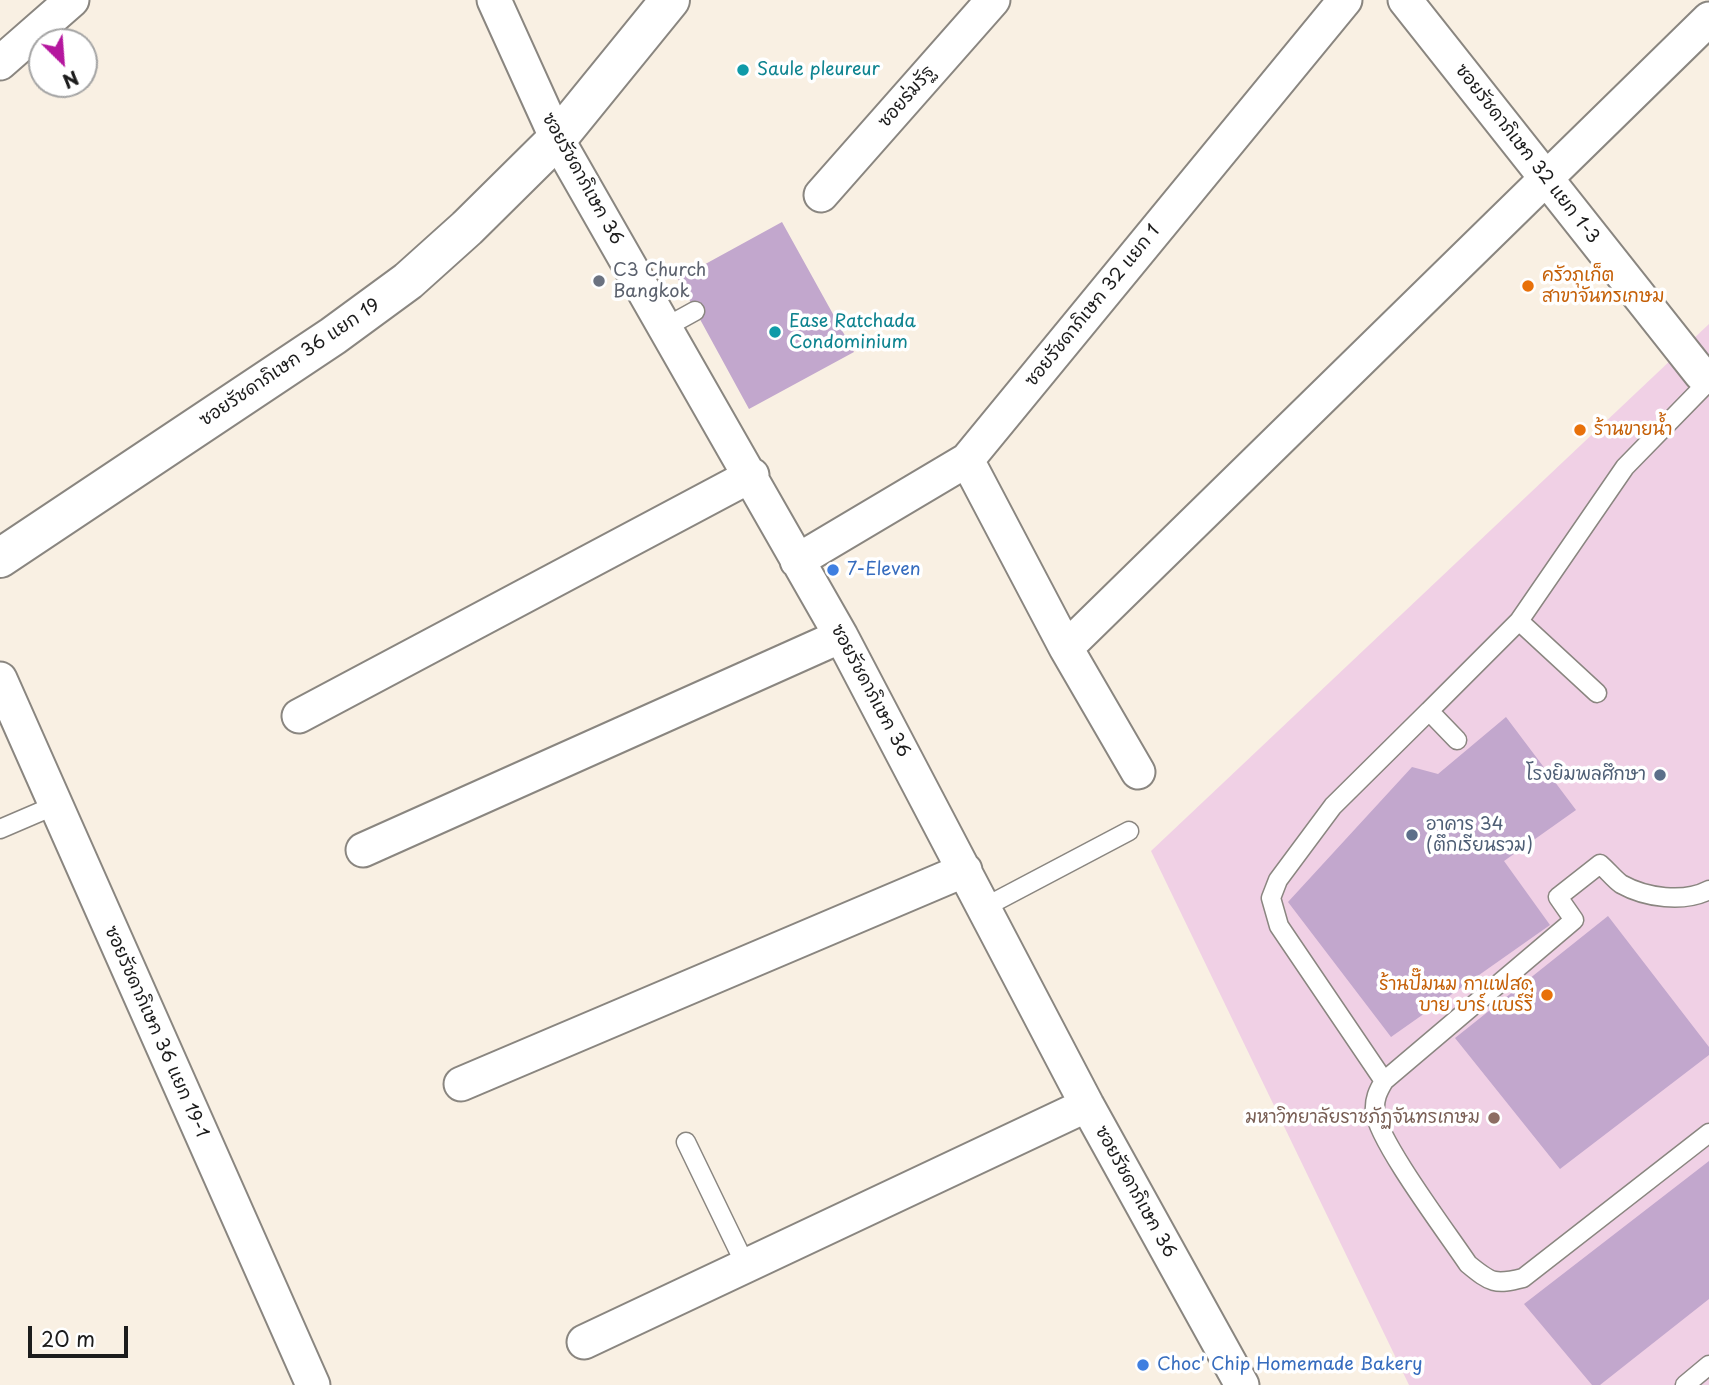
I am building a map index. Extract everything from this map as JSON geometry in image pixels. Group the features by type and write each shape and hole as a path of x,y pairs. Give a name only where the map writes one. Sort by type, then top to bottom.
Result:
{"street":[{"path":"0,63 72,0"},
{"name":"ซอยรัชดาภิเษก 36","path":"494,0 557,139 752,475 797,561 841,636 1087,1105 1242,1385"},
{"name":"ซอยรัชดาภิเษก 36 แยก 19","path":"0,558 333,336 408,281 557,139 670,0"},
{"name":"ซอยร่มรัฐ","path":"821,195 993,0"},
{"name":"ซอยรัชดาภิเษก 32 แยก 1","path":"797,561 967,460 1345,0"},
{"name":"ซอยรัชดาภิเษก 32 แยก 1-3","path":"1405,0 1706,381"},
{"path":"1066,648 1709,19"},
{"path":"967,460 1066,648 1139,772"},
{"path":"299,716 752,475"},
{"path":"363,850 841,636"},
{"name":"ซอยรัชดาภิเษก 36 แยก 19-1","path":"0,679 313,1385"},
{"path":"461,1084 965,870"},
{"path":"584,1342 1087,1105"}],"lane":[{"path":"666,327 695,311"},
{"path":"1384,1081 1279,926 1271,898 1278,880 1333,806 1519,621 1625,467 1706,381"},
{"path":"1519,621 1597,693"},
{"path":"1429,711 1457,740"},
{"path":"0,829 56,805"},
{"path":"985,907 1129,831"},
{"path":"1709,890 1693,898 1650,895 1621,883 1601,864 1558,897 1574,920 1384,1081 1376,1096 1375,1114 1384,1137 1468,1264 1499,1284 1523,1279 1709,1133"},
{"path":"687,1142 746,1265"},
{"path":"1685,1385 1709,1365"}],"shaded area":[{"name":"มหาวิทยาลัยราชภัฏจันทรเกษม","path":"1709,324 1709,1385 1409,1385 1151,851"}],"building":[{"name":"Ease Ratchada Condominium","path":"782,222 854,352 749,409 678,279"},
{"path":"1506,717 1576,810 1504,861 1550,925 1391,1037 1288,902 1412,767 1438,774"},
{"path":"1608,916 1709,1047 1709,1055 1560,1169 1455,1038"},
{"path":"1709,1161 1709,1299 1600,1385 1592,1385 1524,1304"}],"place":[{"name":"Saule pleureur","path":"743,70"},
{"name":"C3 Church Bangkok","path":"599,281"},
{"name":"ครัวภูเก็ต สาขาจันทรเกษม","path":"1528,286"},
{"name":"Ease Ratchada Condominium","path":"775,332"},
{"name":"ร้านขายน้ำ","path":"1580,430"},
{"name":"7-Eleven","path":"833,570"},
{"name":"โรงยิมพลศึกษา","path":"1660,775"},
{"name":"อาคาร 34 (ตึกเรียนรวม)","path":"1412,835"},
{"name":"ร้านปั๊มนม กาแฟสด บาย บาร์ แบร์รี่","path":"1547,995"},
{"name":"มหาวิทยาลัยราชภัฏจันทรเกษม","path":"1494,1118"},
{"name":"Choc' Chip Homemade Bakery","path":"1143,1365"}]}
